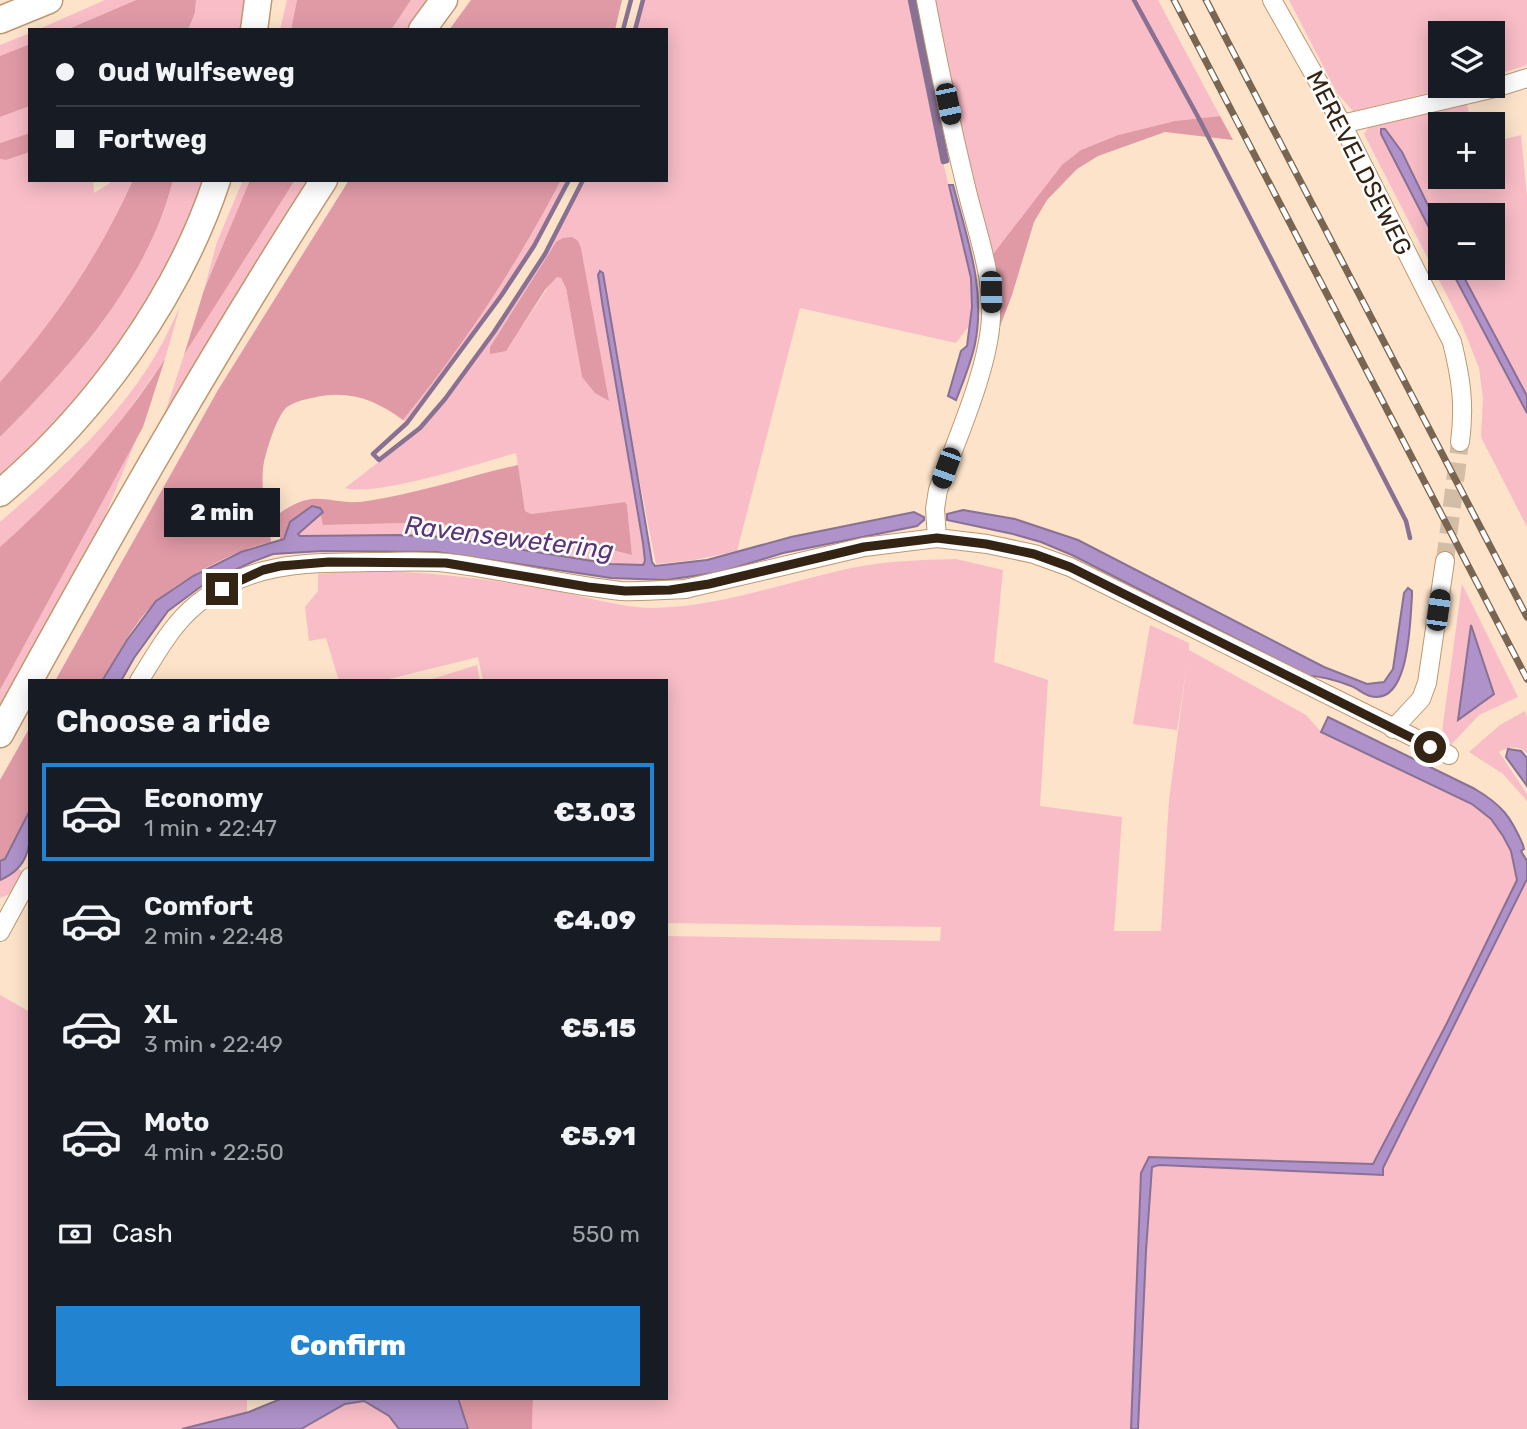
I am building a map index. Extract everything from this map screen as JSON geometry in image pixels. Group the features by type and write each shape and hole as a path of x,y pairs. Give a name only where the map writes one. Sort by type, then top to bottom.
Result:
{"highway":[{"path":"0,20 49,0"},
{"path":"254,28 258,0"},
{"path":"423,28 443,0"},
{"path":"0,493 85,410 138,338 198,232 216,182"},
{"path":"30,679 106,540 323,182"},
{"path":"0,734 28,683"}],"street":[{"path":"926,0 991,292 988,345 938,489 935,509 937,538"},
{"name":"MEREVELDSEWEG","path":"1272,0 1342,124 1452,342 1461,378 1464,408 1460,442"},
{"path":"1342,124 1527,78"},
{"path":"140,679 159,649 194,607 207,596 243,578 280,566 329,562 446,563 588,587 625,591 666,590 685,589 864,547 937,538 998,546 1034,554 1070,567 1450,755"},
{"path":"1393,729 1421,699 1427,683 1445,561"},
{"path":"0,933 28,881"}],"shaded area":[{"path":"105,0 136,0 71,28 42,28"},
{"path":"136,0 196,0 195,13 189,28 71,28"},
{"path":"196,0 248,0 245,28 189,28 195,14"},
{"path":"287,0 297,0 291,28 280,28"},
{"path":"297,0 411,0 392,28 291,28"},
{"path":"411,0 432,0 413,28 392,28"},
{"path":"471,0 622,0 615,28 450,28"},
{"path":"643,0 910,0 936,133 971,278 972,307 969,326 956,343 800,308 737,551 656,564 628,423 624,424 645,561 641,566 439,537 300,536 298,534 321,514 324,525 411,523 464,526 543,537 551,543 570,546 572,540 632,555 625,502 531,514 525,511 516,453 404,484 380,488 345,488 410,438 445,399 494,332 545,254 582,182 668,182 668,28 636,28","holes":["556,242 581,248 608,401 582,377 566,288 561,278 553,280 523,325 490,347"]},
{"path":"933,0 1158,0 1220,116 1175,121 1118,135 1081,150 1026,212 990,258"},
{"path":"1289,0 1527,0 1527,65 1505,72 1505,21 1428,21 1428,93 1353,111 1337,93"},
{"path":"28,34 28,45 0,56 0,45"},
{"path":"28,45 28,107 0,117 0,56"},
{"path":"1466,101 1469,112 1428,112 1428,189 1505,189 1505,139 1521,135 1527,196 1527,396 1509,362 1502,365 1527,413 1527,527 1481,437 1483,399 1479,368 1462,325 1439,280 1505,280 1505,203 1428,203 1428,259 1364,134 1371,124"},
{"path":"28,107 28,134 0,143 0,117"},
{"path":"1220,116 1233,140 1165,132 1098,156 1077,169 1047,200 1034,222 1012,295 986,363 990,258 1062,165 1081,150 1118,135 1175,121"},
{"path":"1381,129 1385,129 1402,152 1428,205 1428,226 1381,134"},
{"path":"28,134 28,153 6,160 0,159 0,143"},
{"path":"28,153 28,182 93,182 94,193 110,182 132,182 91,261 39,336 0,382 0,159 6,160"},
{"path":"132,182 172,182 145,253 104,320 53,381 0,437 0,382 57,311 91,261"},
{"path":"172,182 205,182 183,236 140,316 66,417 0,475 0,437 53,381 104,320 145,253"},
{"path":"242,182 249,182 204,290 217,242"},
{"path":"249,182 294,182 184,355 204,290"},
{"path":"294,182 314,182 156,440 184,355"},
{"path":"348,182 560,182 488,304 403,420 382,406 349,395 303,400 287,407 273,433 263,472 263,492 271,542 242,551 211,566 157,601 134,628 103,679 56,679 218,390"},
{"path":"560,182 568,182 514,275 473,336 407,423 403,420 468,334 508,274"},
{"path":"949,185 953,185 969,244 978,303 975,344 956,400 948,396 961,351 967,346 972,307 971,278"},
{"path":"572,237 578,241 581,248 609,401 595,393 582,377 566,288 561,278 557,277 545,290 506,351 490,354 490,347 556,242"},
{"path":"600,271 603,273 652,562 655,566 707,560 791,537 914,512 924,517 924,520 917,526 783,553 721,572 666,580 611,578 437,552 322,551 273,554 203,585 168,611 122,679 103,679 127,640 156,601 193,576 241,552 284,539 290,522 312,506 323,512 298,534 300,536 442,537 611,564 643,565 643,543 598,275"},
{"path":"1456,280 1465,280 1527,396 1527,413"},
{"path":"180,307 165,359 111,435 36,515 0,547 0,522 85,445 122,403 155,356"},
{"path":"165,359 143,427 0,690 0,547 89,459 129,410"},
{"path":"138,435 82,572 0,720 0,690"},
{"path":"518,465 525,511 531,514 625,502 632,555 572,540 570,547 551,543 543,537 464,526 411,523 323,525 319,507 280,541 280,513 304,501 324,499 354,502 386,498"},
{"path":"963,510 1015,519 1078,540 1324,667 1367,684 1384,682 1393,669 1404,593 1408,588 1412,591 1410,623 1400,676 1393,688 1383,696 1370,696 1336,681 1309,676 1072,555 1013,534 947,520 947,514"},
{"path":"956,559 1003,570 994,662 1048,680 1040,806 1122,817 1114,931 1161,931 1169,800 1187,664 1177,730 1133,724 1150,625 1189,643 1189,650 1306,715 1321,732 1472,804 1491,819 1503,836 1511,850 1517,880 1447,1023 1373,1164 1149,1157 1141,1173 1131,1429 532,1429 533,1400 668,1400 668,936 940,941 941,927 668,923 668,679 483,679 478,657 389,679 338,679 326,638 309,641 305,607 318,591 318,574 375,571 464,577 550,590 628,606 654,608 728,599 827,574 903,561"},
{"path":"1462,584 1518,697 1479,715 1450,746 1441,739"},
{"path":"1471,625 1494,694 1458,720"},
{"path":"477,665 480,679 432,679"},
{"path":"1525,711 1527,753 1513,748 1499,752 1527,794 1527,801 1503,774 1469,752 1500,725"},
{"path":"1328,717 1475,789 1499,806 1510,819 1523,845 1524,849 1521,851 1527,861 1527,879 1383,1168 1383,1175 1159,1165 1152,1167 1138,1429 1131,1429 1141,1173 1149,1157 1373,1164 1447,1023 1517,880 1511,851 1491,819 1472,804 1321,732"},
{"path":"28,731 28,814 5,859 0,861 0,780"},
{"path":"1508,749 1521,751 1527,758 1527,786 1506,757"},
{"path":"28,814 28,846 24,860 19,868 0,880 0,861 5,859"},
{"path":"18,869 26,872 12,893 0,898 0,880"},
{"path":"1527,879 1527,1429 1138,1429 1152,1167 1159,1165 1382,1174"},
{"path":"0,995 28,1011 28,1400 247,1400 247,1413 182,1429 0,1429"},
{"path":"278,1400 459,1400 468,1429 399,1429 389,1416 364,1401 345,1404 301,1429 182,1429 249,1412"},
{"path":"459,1400 533,1400 532,1429 468,1429"},
{"path":"364,1401 389,1416 399,1429 301,1429 345,1404"}],"waterway":[{"path":"624,28 631,0"},
{"path":"636,28 643,0"},
{"path":"910,0 943,162 947,161 914,0"},
{"path":"1134,0 1197,115 1406,521 1410,538"},
{"path":"568,182 534,246 501,296 407,423 373,454 379,460 420,428 494,332 545,254 582,182"}],"tunnel":[{"path":"1445,561 1460,442"}],"railway":[{"path":"1174,0 1527,679"},
{"path":"1206,0 1527,617"}],"route":[{"path":"222,589 263,570 280,566 329,562 398,562 446,563 625,591 685,589 864,547 908,540 960,540 1034,554 1070,567 1430,747"}],"water label":[{"name":"Ravensewetering","path":"509,538"}]}
